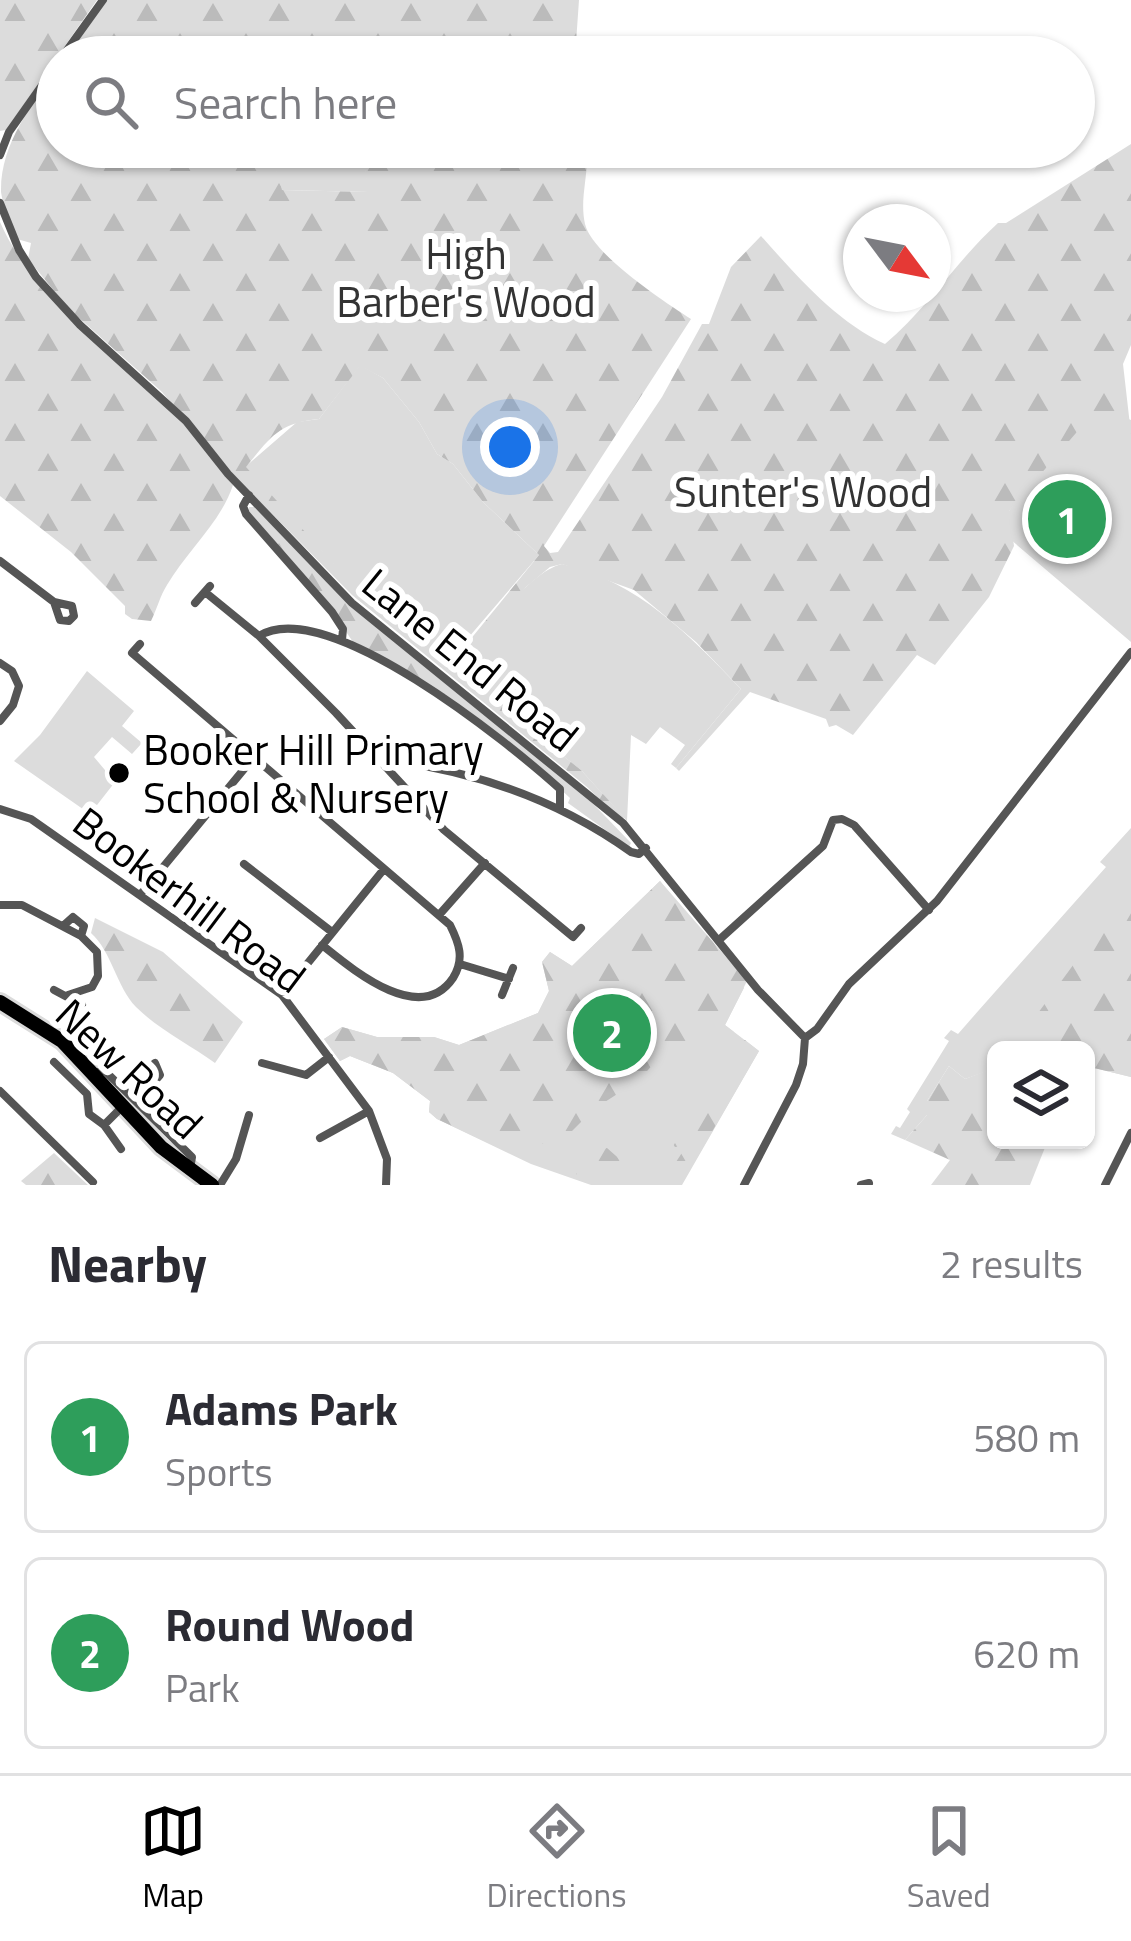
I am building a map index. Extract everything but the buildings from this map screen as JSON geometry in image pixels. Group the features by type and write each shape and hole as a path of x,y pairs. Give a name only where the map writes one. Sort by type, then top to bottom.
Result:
{"highway":[{"name":"New Road","path":"0,1002 48,1031 130,1104 161,1147 216,1185"}],"street":[{"path":"77,36 103,0"},
{"path":"0,154 36,93"},
{"name":"Lane End Road","path":"0,203 6,224 36,278 80,325 186,421 352,603 524,741 646,848 718,940 805,1038"},
{"path":"249,495 242,506 245,514 332,612 343,629 342,640"},
{"path":"0,561 54,602"},
{"path":"195,603 207,589 387,765 444,830 573,938 581,928"},
{"path":"259,636 269,630 302,631 342,640 385,662 488,729 560,789 560,808"},
{"path":"140,644 132,653 439,915 460,944 460,964 450,982 436,993 412,996 366,980 322,945"},
{"path":"744,1185 796,1085 805,1038 817,1029 849,984 929,910 1131,652"},
{"path":"0,663 13,671 19,686 2,723"},
{"path":"140,896 254,757"},
{"path":"387,765 394,761 479,777 560,808 631,852 639,854 646,848"},
{"name":"Bookerhill Road","path":"0,809 31,819 283,995 369,1111 387,1160 386,1183"},
{"path":"718,940 823,846 832,820 854,825 929,910"},
{"path":"439,915 485,862"},
{"path":"244,864 332,932"},
{"path":"283,995 384,869"},
{"path":"0,905 22,905 81,936 97,952 98,976 92,987 68,995"},
{"path":"460,964 509,979"},
{"path":"502,994 513,968"},
{"path":"53,989 82,1006"},
{"path":"262,1063 306,1075 329,1057"},
{"path":"55,1062 87,1094 89,1114 104,1125 121,1149"},
{"path":"104,1125 160,1075 154,1063"},
{"path":"0,1090 93,1181"},
{"path":"320,1138 369,1111"},
{"path":"216,1185 236,1159 249,1115"},
{"path":"1105,1185 1131,1133"},
{"path":"386,1183 403,1185"}],"green space":[{"path":"0,0 97,0 72,36 36,36 36,87 6,130 0,131"},
{"path":"107,0 579,0 576,36 81,36"},
{"path":"36,100 36,168 276,168 282,190 368,192 365,168 587,168 583,214 590,236 630,276 691,319 544,546 550,553 558,552 662,397 702,324 709,324 731,267 761,236 833,310 885,344 918,312 951,312 951,273 998,223 1006,223 1131,144 1131,345 1123,364 1131,434 1121,422 1082,426 1009,511 1014,546 989,597 935,665 917,655 853,735 836,725 829,727 826,719 750,692 679,771 676,768 741,689 696,642 634,590 562,564 550,567 526,587 465,662 468,680 581,770 624,817 622,821 587,787 352,595 224,465 162,392 69,309 28,259 31,243 17,239 2,198 2,174 12,141","holes":["360,366 383,378 419,422 437,454 453,464 483,502 539,555 446,664 348,579 246,467 276,433 319,419"]},
{"path":"275,168 365,168 369,192 281,190"},
{"path":"0,222 48,293 181,416 233,485 167,585 151,621 125,614 125,606 71,552 0,496"},
{"path":"360,365 383,378 419,422 437,454 453,464 483,502 539,555 445,665 348,580 245,467 297,422 319,419"},
{"path":"1086,401 1131,420 1131,642 997,528"},
{"path":"249,507 354,608 577,787 631,843 629,847 568,803 570,798 524,755 353,642 326,602 248,512"},
{"path":"562,564 590,572 638,597 681,630 741,689 676,768 671,764 685,745 660,727 646,744 631,735 627,821 581,770 468,681 464,662 496,621 535,579"},
{"path":"87,671 134,711 122,726 142,743 132,754 112,737 94,757 115,782 90,814 14,761 40,735"},
{"path":"1131,828 1131,1077 1095,1068 1095,1041 987,1041 987,1071 965,1079 949,1066 927,1101 927,1115 905,1140 891,1134 910,1112 907,1109 949,1041 944,1038 951,1030 958,1034 1106,867 1100,862"},
{"path":"660,881 744,988 725,1025 759,1051 682,1185 591,1185 531,1164 437,1119 429,1112 430,1101 393,1073 350,1056 340,1061 324,1039 342,1027 377,1037 434,1037 459,1045 538,1013 549,991 542,962 550,952 572,966"},
{"path":"660,881 747,981 725,1025 734,1032 700,1036 695,1044 674,1041 639,1080 594,1109 563,1140 551,1138 521,1158 437,1119 429,1112 430,1101 393,1073 350,1056 340,1061 324,1039 342,1027 377,1037 434,1037 459,1045 538,1013 549,991 542,962 550,952 572,966"},
{"path":"1131,892 1131,1077 1095,1068 1095,1041 1018,1041"},
{"path":"95,918 163,952 243,1022 215,1063 136,1007 91,933"},
{"path":"745,1040 759,1051 685,1178 676,1162 687,1145 675,1147 663,1121 715,1109 719,1099 729,1097 736,1078 731,1063 734,1048"},
{"path":"949,1066 965,1079 987,1070 987,1149 1044,1149 1030,1185 931,1185 950,1160 905,1140 927,1115 927,1101"},
{"path":"607,1148 624,1163 611,1185 576,1174 585,1152"},
{"path":"54,1153 88,1185 26,1185 21,1181"}],"place":[{"name":"Adams Park","path":"1067,519"},
{"name":"Booker Hill Primary School & Nursery","path":"119,773"},
{"name":"Round Wood","path":"612,1033"}],"park label":[{"name":"High Barber's Wood","path":"466,277"},
{"name":"Sunter's Wood","path":"803,491"}]}
